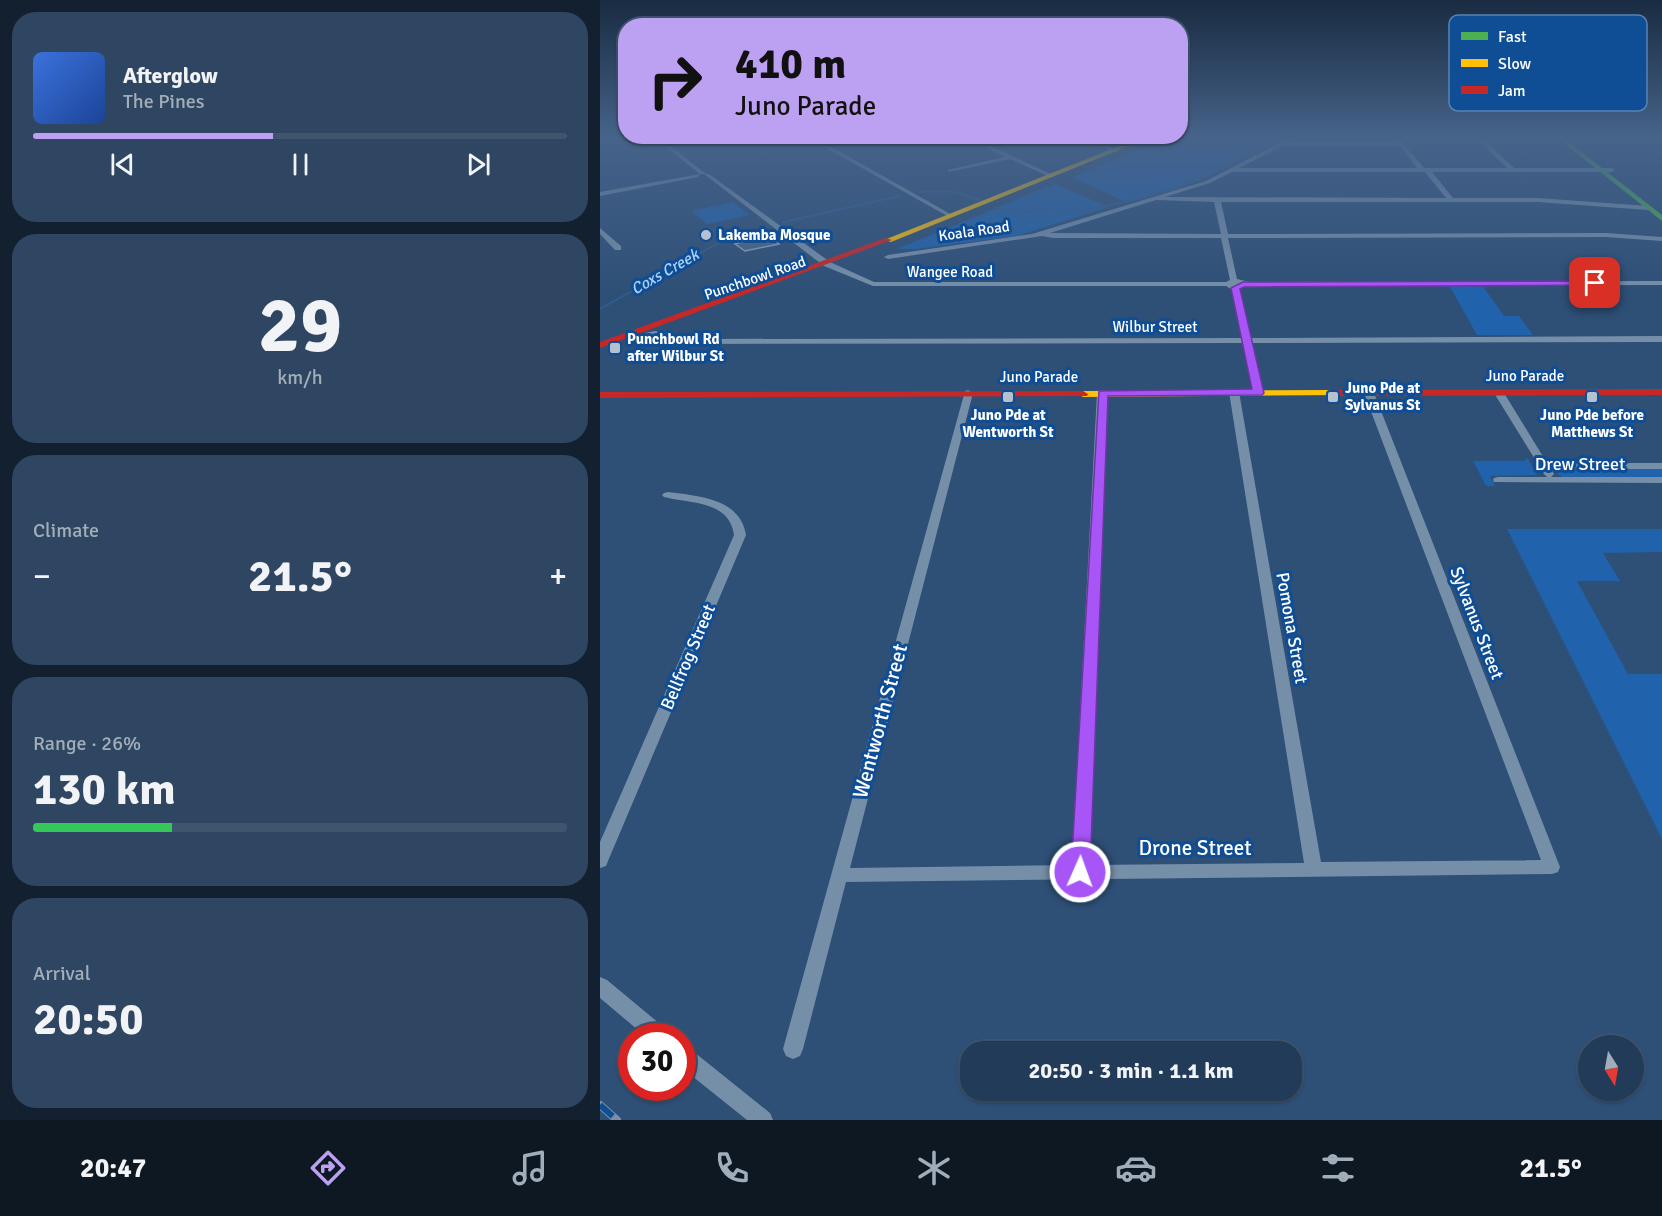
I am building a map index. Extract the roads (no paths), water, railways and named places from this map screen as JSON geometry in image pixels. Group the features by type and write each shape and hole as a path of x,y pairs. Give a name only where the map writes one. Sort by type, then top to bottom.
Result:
{"main road":[{"name":"Punchbowl Road","path":"600,345 830,265 1021,188"},
{"name":"Punchbowl Road","path":"600,350 1031,188"},
{"path":"1630,188 1655,208 1662,219"},
{"name":"Juno Parade","path":"600,395 1660,392"}],"street":[{"path":"600,194 630,188"},
{"name":"Wangee Road","path":"723,188 830,265 867,282 880,285 1662,283"},
{"path":"901,188 951,216"},
{"name":"Koala Road","path":"888,257 1003,242 1040,234 1187,188"},
{"path":"1440,188 1451,200"},
{"path":"1154,198 1542,200 1655,208"},
{"path":"1217,200 1258,393"},
{"path":"600,230 618,248"},
{"path":"1040,234 1053,236 1599,234 1662,239"},
{"path":"600,242 609,240"},
{"name":"Wilbur Street","path":"649,333 695,342 1662,339"},
{"name":"Pomona Street","path":"1234,392 1314,870"},
{"name":"Wentworth Street","path":"793,1049 968,393"},
{"path":"1080,872 1102,393"},
{"name":"Sylvanus Street","path":"1369,393 1552,867"},
{"path":"1499,393 1552,480"},
{"name":"Drew Street","path":"1545,466 1662,466"},
{"name":"Drew Street","path":"1498,480 1662,480"},
{"name":"Bellfrog Street","path":"600,861 740,535 740,527 736,520 725,510 701,501 668,495"},
{"name":"Drone Street","path":"839,875 1552,867"},
{"path":"600,986 644,1023"},
{"path":"696,1066 755,1114"}],"waterway":[{"name":"Coxs Creek","path":"996,208 1020,211 1073,211 1154,195 1175,188"},
{"name":"Coxs Creek","path":"919,192 950,191 980,200"},
{"name":"Coxs Creek","path":"783,222 900,196"},
{"name":"Coxs Creek","path":"600,309 718,243 766,228"}],"railway":[{"path":"600,1105 617,1120"}],"place":[{"name":"Lakemba Mosque","path":"706,235"},
{"name":"Punchbowl Rd after Wilbur St","path":"615,348"},
{"name":"Juno Pde at Wentworth St","path":"1008,397"},
{"name":"Juno Pde at Sylvanus St","path":"1333,397"},
{"name":"Juno Pde before Matthews St","path":"1592,397"}]}
